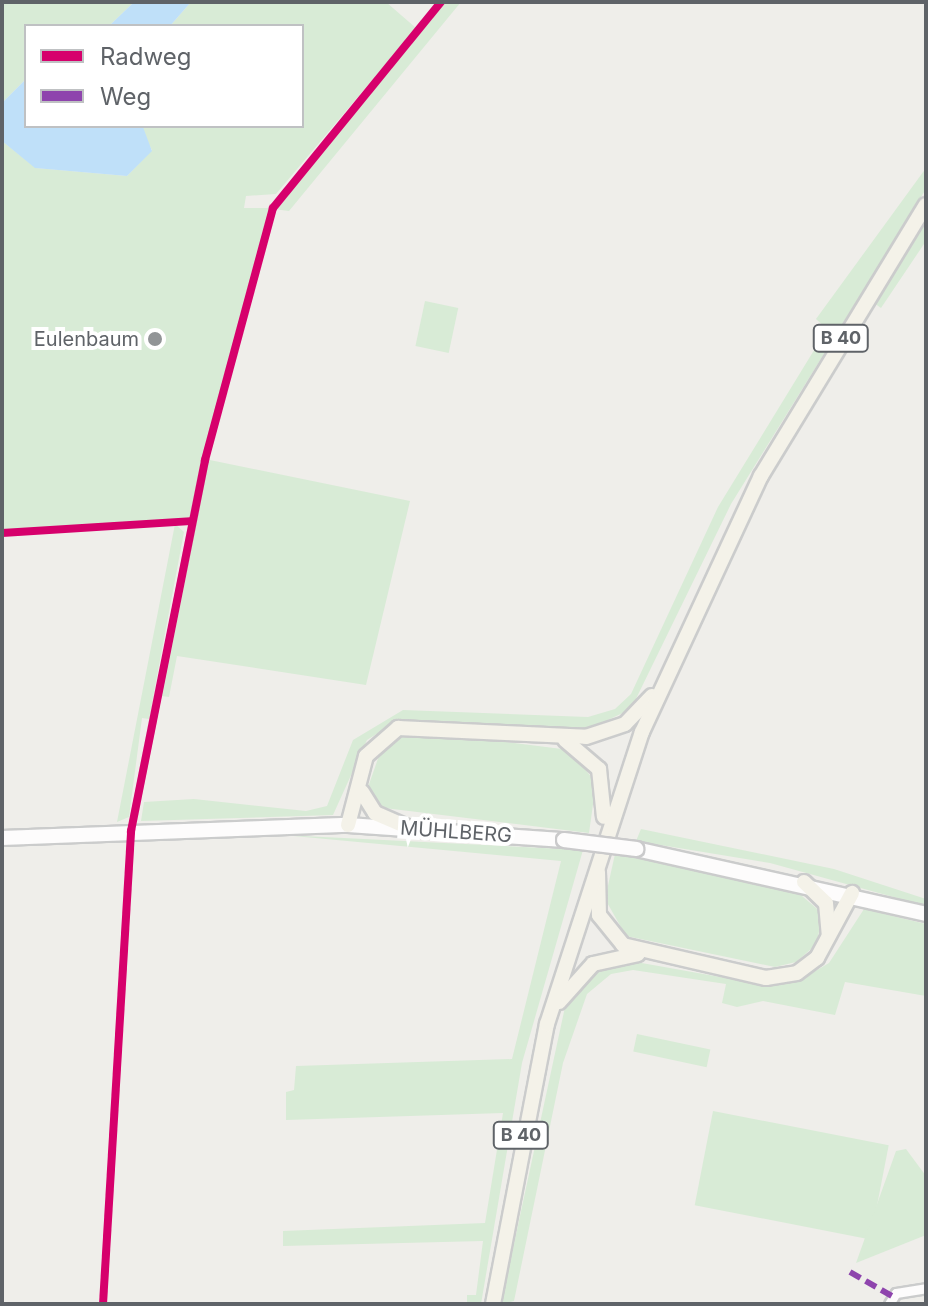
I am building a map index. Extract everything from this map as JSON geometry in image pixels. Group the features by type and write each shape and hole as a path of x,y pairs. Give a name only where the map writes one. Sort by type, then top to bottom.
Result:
{"main road":[{"name":"B 40","path":"493,1304 547,1024 596,857 642,732 662,683 761,476 926,205"},
{"path":"348,825 360,774 377,742 406,726 553,736 613,730 662,683"},
{"path":"553,736 583,750 603,777 606,802 596,857"},
{"path":"360,774 362,792 375,813 412,829"},
{"path":"348,825 362,792"},
{"name":"MÜHLBERG","path":"2,838 348,825 564,840 636,849 804,882 926,914"},
{"path":"603,836 599,915 617,941 645,955"},
{"path":"804,882 823,898 830,923 828,942"},
{"path":"547,1024 584,970 612,957 645,955 774,978 804,969 828,942 850,892"},
{"path":"830,923 850,892"}],"street":[{"path":"889,1304 896,1293 926,1288"}],"green space":[{"path":"2,2 134,2 111,24 24,24 24,81 2,103"},
{"path":"191,2 386,2 416,28 276,194 246,196 244,208 273,208 441,2 461,2 289,211 273,209 205,459 410,501 366,685 177,656 169,697 161,696 195,522 2,533 2,141 36,168 127,176 152,150 140,128 304,128 304,24 172,24"},
{"path":"926,168 926,189 731,504 631,709 589,729 397,721 367,740 333,815 141,821 144,802 194,799 306,811 327,806 353,740 403,710 588,717 615,709 631,694 718,507 827,329 816,319"},
{"path":"926,217 926,241 881,308 874,303"},
{"path":"425,301 458,308 449,353 415,346"},
{"path":"175,524 184,532 149,719 142,718 129,817 117,822"},
{"path":"444,734 570,750 596,783 589,833 376,807 367,790 381,750 404,735"},
{"path":"641,829 834,869 926,899 926,906 770,863 636,841"},
{"path":"283,835 583,850 522,1063 481,1304 467,1304 467,1295 476,1295 483,1241 283,1246 283,1231 485,1223 503,1113 286,1120 286,1092 294,1090 296,1066 512,1059 561,861"},
{"path":"615,854 795,890 822,913 817,944 796,962 775,967 626,936 605,899"},
{"path":"864,909 926,924 926,996 845,982 835,1015 763,1001 737,1007 722,1003 726,984 633,970 611,974 587,994 563,1063 514,1301 501,1304 565,1007 591,972 636,962 765,985 800,980 829,963"},
{"path":"637,1034 710,1050 707,1067 633,1052"},
{"path":"713,1111 889,1145 870,1239 695,1205"},
{"path":"906,1149 926,1176 926,1235 856,1263 896,1151"}],"water":[{"path":"134,2 191,2 172,24 111,24"},
{"path":"24,81 24,128 143,128 152,151 127,176 35,168 2,141 2,103"}],"marked path":[{"path":"850,1272 892,1296"}],"cycle path":[{"path":"103,1304 131,831 205,460 273,208 441,2"},
{"path":"2,533 191,521"}],"place":[{"name":"Eulenbaum","path":"155,339"}]}
